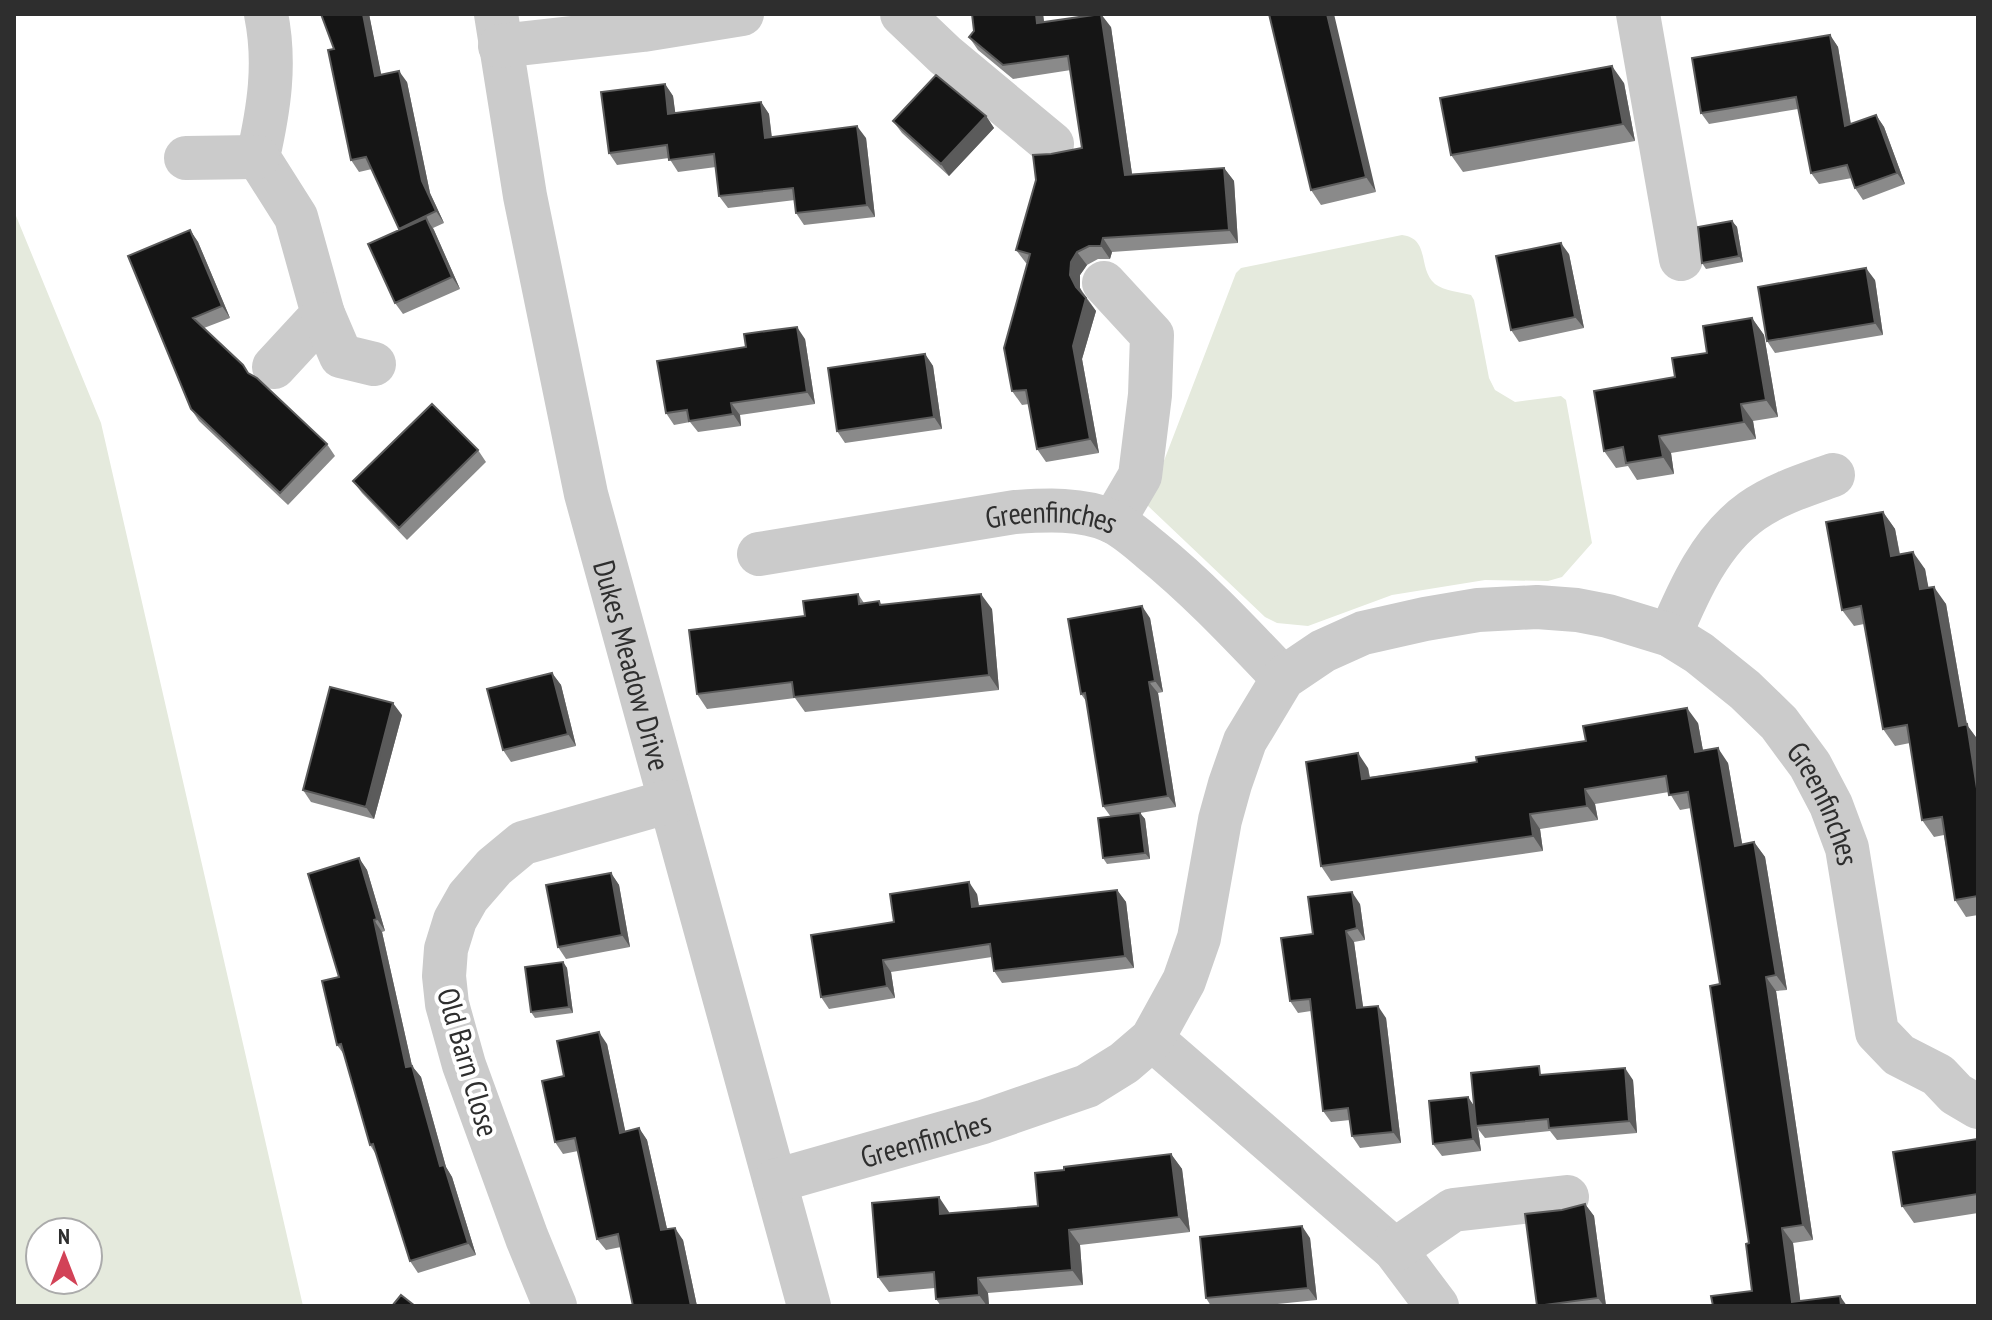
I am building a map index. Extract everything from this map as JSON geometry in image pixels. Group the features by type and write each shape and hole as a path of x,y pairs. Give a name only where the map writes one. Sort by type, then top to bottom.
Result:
{"street":[{"path":"266,14 271,40 272,77 258,157 296,217 323,314 341,356 374,364"},
{"path":"498,30 643,30 742,14"},
{"path":"902,14 945,55 1052,144"},
{"path":"1638,14 1681,259"},
{"name":"Dukes Meadow Drive","path":"498,30 525,196 586,494 809,1306"},
{"path":"186,158 258,157"},
{"path":"1104,283 1152,335 1150,395 1140,476 1113,522"},
{"path":"274,367 323,314"},
{"path":"1670,635 1693,581 1721,541 1751,512 1778,495 1833,475"},
{"name":"Greenfinches","path":"759,554 1015,512 1043,510 1083,513 1113,522 1169,565 1283,678"},
{"name":"Greenfinches","path":"775,1181 983,1122 1087,1086 1124,1063 1152,1039 1184,981 1199,938 1220,820 1245,741 1283,678 1323,651 1363,633 1478,610 1537,607 1577,610 1670,635 1699,653 1745,690 1779,723 1817,778 1847,848 1877,1032 1899,1055 1938,1075 1956,1094 1978,1107"},
{"name":"Old Barn Close","path":"555,1306 464,1065 447,1004 444,976 446,949 455,920 468,897 494,867 523,843 670,801"},
{"path":"1152,1039 1395,1250 1437,1306"},
{"path":"1395,1250 1453,1210 1567,1197"}],"shaded area":[{"path":"14,211 101,423 303,1306 14,1306"},
{"path":"1402,235 1417,242 1426,270 1435,284 1471,295 1474,300 1489,378 1495,390 1515,402 1561,396 1566,400 1592,543 1562,577 1548,581 1485,580 1392,595 1308,626 1277,623 1265,617 1147,505 1236,273 1241,268"}],"building":[{"path":"321,14 363,14 375,76 399,71 422,181 436,211 399,229 366,157 351,160 328,50 334,49"},
{"path":"972,14 1036,14 1037,23 1101,14 1125,175 1224,168 1229,230 1103,238 1101,246 1089,246 1077,252 1071,262 1070,275 1086,298 1073,346 1090,439 1037,449 1026,390 1012,391 1004,348 1030,254 1016,250 1036,180 1033,155 1082,148 1068,56 1003,65 969,37 974,31"},
{"path":"1269,14 1327,14 1366,177 1311,190"},
{"path":"1830,35 1845,126 1876,115 1897,173 1855,188 1847,165 1811,173 1796,97 1701,113 1692,58"},
{"path":"1612,66 1623,124 1451,155 1440,98"},
{"path":"936,75 986,116 941,164 893,121"},
{"path":"665,84 668,114 761,102 765,138 857,126 867,205 796,213 793,188 719,196 714,154 669,160 667,145 609,153 601,92"},
{"path":"426,218 452,277 395,303 368,244"},
{"path":"1732,221 1739,256 1702,263 1698,227"},
{"path":"190,230 222,306 193,318 327,444 280,493 191,409 128,256"},
{"path":"1561,243 1575,317 1511,330 1496,256"},
{"path":"1866,268 1875,323 1767,341 1758,287"},
{"path":"1752,318 1766,400 1741,404 1744,422 1659,436 1663,457 1626,463 1623,447 1604,451 1594,391 1675,377 1672,358 1707,353 1703,326"},
{"path":"797,327 807,392 731,403 733,414 689,421 687,410 666,413 657,361 746,347 744,334"},
{"path":"925,354 934,417 837,431 828,368"},
{"path":"432,404 478,450 399,528 353,481"},
{"path":"1883,512 1891,556 1913,552 1920,589 1934,587 1959,726 1967,724 1978,795 1978,896 1955,900 1942,817 1922,820 1907,725 1883,729 1861,606 1842,610 1826,522"},
{"path":"858,594 859,604 879,601 880,605 981,594 989,675 794,697 792,682 697,694 689,630 805,616 803,601"},
{"path":"1142,606 1155,681 1149,682 1168,796 1103,806 1085,693 1081,694 1068,619"},
{"path":"552,673 568,734 503,750 487,689"},
{"path":"330,687 393,703 366,807 303,790"},
{"path":"1687,708 1695,752 1718,748 1735,846 1754,842 1776,975 1766,977 1803,1225 1782,1228 1792,1302 1840,1296 1841,1306 1713,1306 1711,1296 1752,1291 1746,1244 1749,1243 1710,986 1720,984 1688,792 1669,795 1666,776 1585,789 1587,806 1530,814 1533,836 1321,866 1306,762 1358,753 1362,779 1477,762 1476,757 1586,741 1583,726"},
{"path":"1140,813 1145,853 1103,858 1098,818"},
{"path":"359,858 377,919 374,920 406,1067 412,1066 440,1166 444,1165 468,1243 410,1261 373,1144 370,1145 341,1044 337,1045 322,981 339,977 308,874"},
{"path":"611,873 622,935 558,947 546,885"},
{"path":"969,882 972,907 1117,890 1125,956 994,971 990,944 883,960 887,986 821,997 811,935 894,922 890,894"},
{"path":"1352,892 1357,928 1346,931 1357,1008 1378,1006 1393,1132 1352,1136 1348,1108 1323,1111 1310,999 1290,1001 1281,938 1313,934 1308,897"},
{"path":"563,962 569,1007 531,1012 525,967"},
{"path":"599,1032 620,1133 639,1128 661,1230 675,1228 691,1306 633,1306 618,1234 597,1239 575,1138 555,1142 542,1081 564,1076 557,1041"},
{"path":"1539,1066 1540,1075 1625,1068 1629,1121 1549,1128 1548,1119 1476,1126 1471,1073"},
{"path":"1468,1097 1473,1139 1433,1144 1429,1101"},
{"path":"1978,1139 1978,1194 1902,1206 1893,1152"},
{"path":"1171,1154 1179,1217 1069,1230 1072,1270 978,1278 979,1295 936,1299 934,1272 878,1277 872,1203 939,1197 940,1214 1038,1206 1035,1173"},
{"path":"1585,1204 1598,1298 1537,1306 1525,1214"},
{"path":"1302,1226 1308,1288 1206,1298 1200,1237"},
{"path":"401,1295 415,1306 392,1306"}]}
